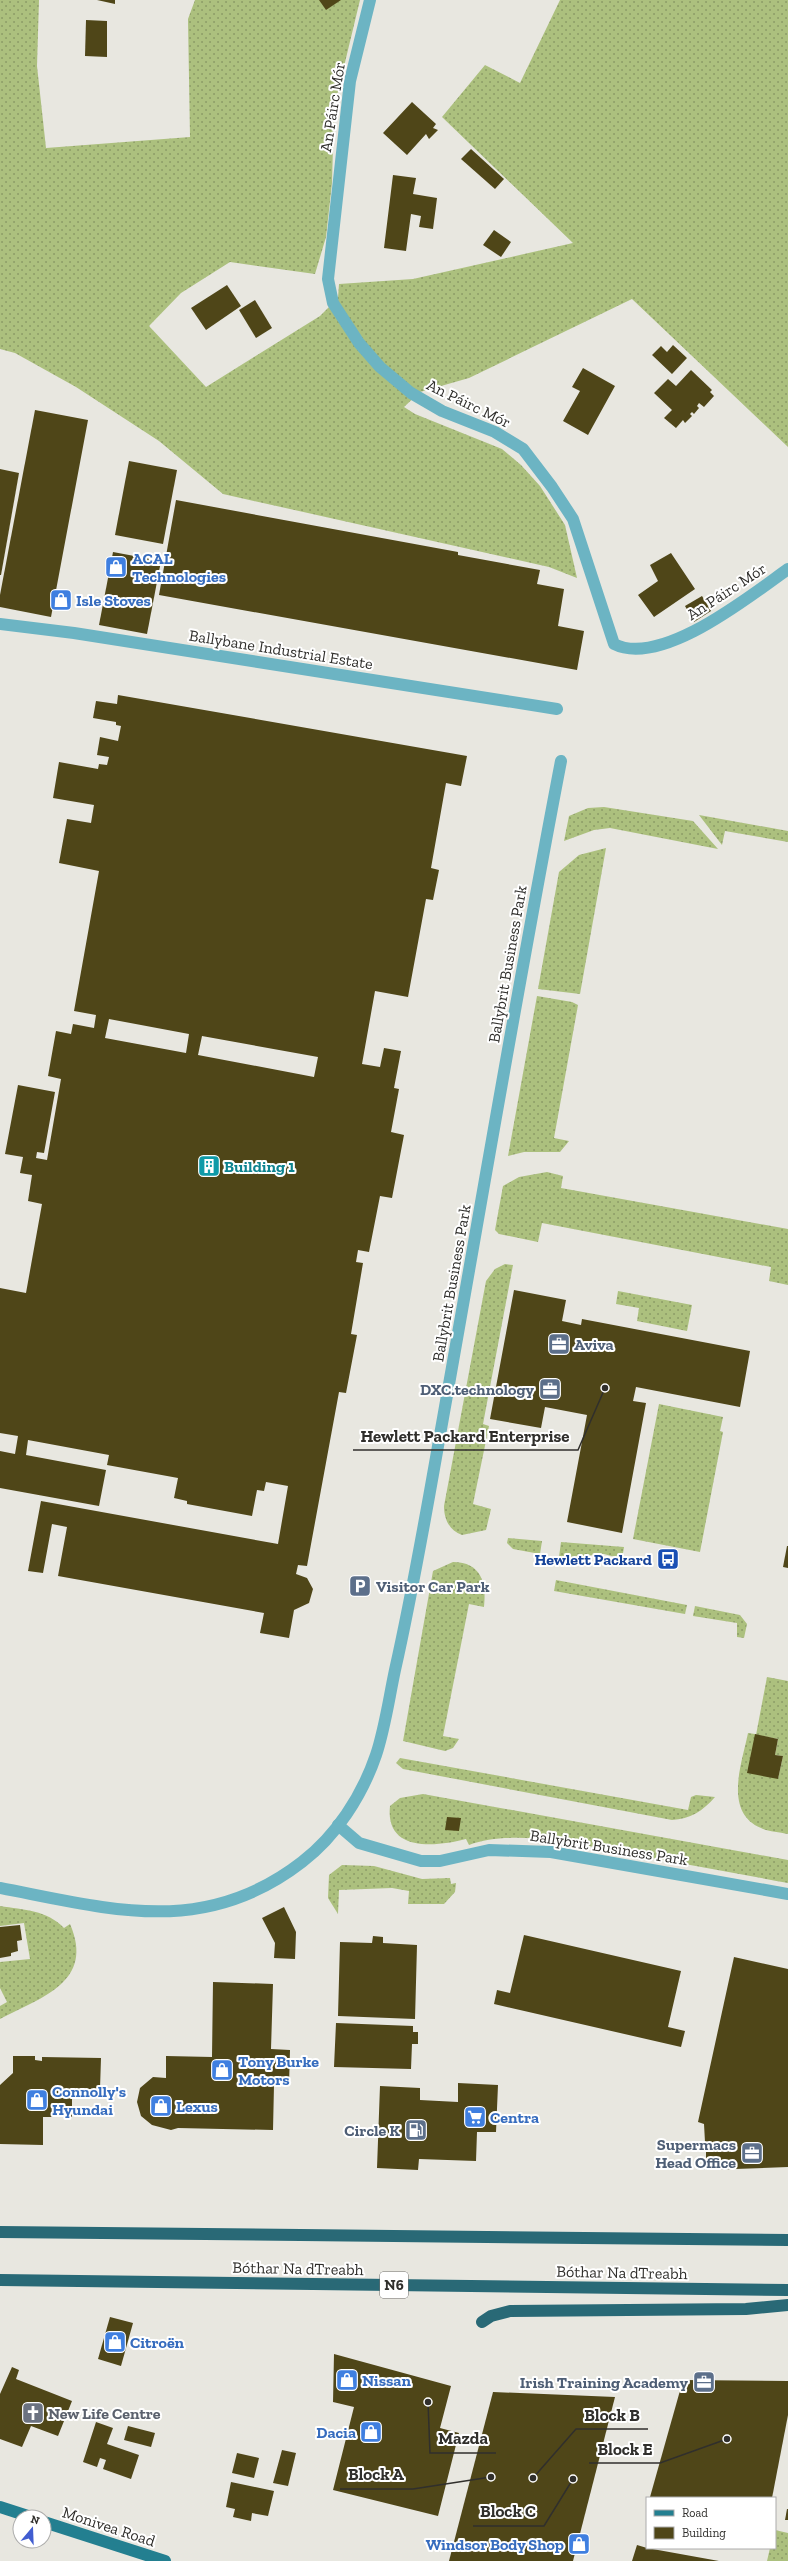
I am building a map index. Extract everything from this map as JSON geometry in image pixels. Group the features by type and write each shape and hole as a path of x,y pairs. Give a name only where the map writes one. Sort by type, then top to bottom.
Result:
{"highway":[{"name":"Bóthar Na dTreabh","path":"0,2232 788,2240"},
{"name":"Bóthar Na dTreabh","path":"0,2280 788,2290"},
{"path":"482,2322 491,2316 510,2311 746,2308 788,2305"}],"main road":[{"path":"0,2507 12,2511"},
{"name":"Monivea Road","path":"52,2525 165,2561"}],"street":[{"name":"An Páirc Mór","path":"370,0 350,81 328,279 333,303 358,343 380,368 411,393 442,410 495,432 523,449 552,487 572,519 614,644 625,650 659,646 703,627 788,570"},
{"name":"Ballybane Industrial Estate","path":"0,624 74,633 557,709"},
{"name":"Ballybrit Business Park","path":"0,1888 134,1910 184,1912 226,1904 252,1893 304,1861 338,1825 357,1796 375,1757 400,1650 561,761"},
{"name":"Ballybrit Business Park","path":"338,1825 359,1843 420,1861 440,1861 489,1850 551,1852 788,1894"}],"green space":[{"path":"0,0 39,0 37,66 46,148 190,137 188,19 195,0 360,0 334,108 332,183 326,237 315,274 230,262 181,293 149,326 206,387 320,316 338,298 339,284 413,279 573,243 442,117 485,65 520,83 560,0 788,0 788,447 632,299 469,378 420,392 404,407 415,414 502,449 521,465 540,486 565,525 577,578 549,567 223,494 159,441 76,387 15,353 0,349"},
{"path":"604,807 693,821 718,849 610,828 594,830 564,841 569,816 588,808"},
{"path":"699,815 788,831 788,842 725,831 722,845"},
{"path":"606,848 580,994 538,989 559,872 579,855"},
{"path":"537,996 572,1002 578,1005 554,1138 569,1141 560,1152 524,1152 508,1156"},
{"path":"547,1172 563,1176 561,1188 788,1229 788,1285 769,1281 771,1267 542,1223 538,1242 499,1234 495,1230 503,1186 519,1177"},
{"path":"505,1264 513,1265 483,1424 489,1426 473,1504 491,1509 486,1530 462,1535 457,1533 448,1524 444,1506 486,1281 495,1269"},
{"path":"618,1291 692,1305 687,1331 637,1321 639,1308 616,1304"},
{"path":"659,1404 723,1417 720,1431 723,1432 700,1552 633,1539"},
{"path":"508,1538 542,1541 540,1554 513,1549 507,1543"},
{"path":"561,1542 624,1547 622,1559 604,1554 563,1558 559,1557"},
{"path":"453,1562 462,1563 476,1570 483,1582 485,1598 484,1607 469,1604 443,1736 459,1739 453,1748 445,1751 403,1741 433,1571"},
{"path":"556,1580 687,1605 685,1614 554,1591"},
{"path":"695,1606 740,1615 747,1624 744,1638 737,1637 737,1623 693,1616"},
{"path":"767,1677 788,1681 788,1834 761,1828 749,1821 742,1811 739,1799 739,1772 748,1733 755,1734 778,1779 783,1756 775,1755 778,1739 756,1735"},
{"path":"400,1758 688,1810 691,1797 696,1795 715,1797 696,1813 685,1818 672,1820 403,1769 396,1763"},
{"path":"423,1794 788,1860 788,1883 555,1840 510,1838 489,1840 469,1845 466,1839 440,1844 414,1843 404,1839 395,1832 391,1821 390,1806 400,1798"},
{"path":"342,1865 374,1866 422,1879 450,1878 451,1884 456,1883 455,1892 444,1904 408,1904 409,1891 392,1888 339,1890 338,1914 328,1898 329,1875"},
{"path":"0,1906 43,1914 64,1928 70,1924 76,1944 76,1960 70,1974 60,1985 47,1995 0,2019 0,2006 7,2002 0,1988 0,1962 30,1959 24,1923 0,1926"},
{"path":"776,2530 788,2533 788,2561 767,2561 770,2549 776,2549"}],"building":[{"path":"97,0 115,0 115,4"},
{"path":"319,0 341,0 326,10"},
{"path":"86,20 107,21 107,57 85,56"},
{"path":"412,102 436,124 433,128 438,130 429,139 426,134 407,155 383,133"},
{"path":"471,149 504,179 495,189 461,159"},
{"path":"393,175 416,178 413,194 437,198 433,229 419,227 421,216 411,214 406,251 384,248"},
{"path":"494,230 511,242 501,257 483,245"},
{"path":"227,285 241,306 206,330 191,308"},
{"path":"255,300 272,328 256,338 239,310"},
{"path":"673,345 687,358 672,374 652,355 661,346 667,352"},
{"path":"583,368 615,386 588,435 563,421 580,391 572,387"},
{"path":"691,370 712,390 710,392 714,396 704,407 699,403 697,406 699,408 694,414 692,412 690,414 692,416 685,423 683,420 676,428 664,418 672,410 654,393 668,379 676,386"},
{"path":"35,410 88,420 51,617 0,607 0,595"},
{"path":"129,461 177,470 163,544 115,535"},
{"path":"0,469 19,473 1,575 0,575"},
{"path":"176,500 458,552 458,555 540,570 537,584 564,589 558,626 584,631 577,670 159,595"},
{"path":"113,552 161,561 147,634 99,625"},
{"path":"671,553 695,589 654,617 638,595 658,581 650,565"},
{"path":"702,596 711,611 694,622 685,606"},
{"name":"Building 1","path":"118,695 467,756 461,786 446,783 431,868 439,870 433,900 426,899 408,997 375,991 362,1064 380,1067 384,1048 401,1051 394,1088 399,1089 391,1132 404,1135 392,1198 380,1196 369,1252 358,1250 356,1262 363,1263 351,1334 357,1335 346,1393 339,1392 307,1566 298,1565 296,1574 307,1578 313,1589 309,1603 294,1610 289,1638 260,1633 264,1613 58,1576 67,1527 52,1524 43,1573 28,1571 41,1501 278,1544 288,1486 266,1482 264,1491 257,1490 252,1516 187,1504 187,1501 174,1498 178,1478 107,1465 109,1455 28,1440 26,1455 106,1470 99,1506 0,1488 0,1451 15,1454 18,1436 0,1433 0,1288 26,1293 42,1204 28,1201 32,1175 20,1173 23,1157 5,1154 18,1085 55,1092 44,1153 37,1152 36,1158 47,1160 61,1079 48,1076 56,1031 71,1034 73,1024 94,1028 96,1015 74,1011 99,871 59,863 67,819 91,823 94,805 53,798 59,762 98,769 99,764 107,765 109,757 97,755 100,737 118,741 121,726 116,725 116,722 93,718 96,701 117,704","holes":["109,1019 189,1034 186,1053 105,1038","202,1036 318,1057 314,1077 198,1055"]},
{"path":"514,1290 566,1300 562,1321 581,1325 582,1319 750,1351 740,1407 636,1387 633,1401 646,1403 622,1533 567,1522 587,1415 545,1407 541,1428 490,1419"},
{"path":"788,1546 788,1568 783,1567"},
{"path":"660,1554 678,1557 677,1564 659,1561"},
{"path":"755,1734 778,1739 775,1755 783,1756 778,1779 747,1773"},
{"path":"447,1817 461,1818 459,1831 445,1830"},
{"path":"284,1907 296,1932 295,1959 274,1958 275,1943 262,1918"},
{"path":"20,1925 22,1940 17,1941 18,1951 11,1953 11,1956 0,1958 0,1927"},
{"path":"524,1935 681,1971 668,2027 685,2031 681,2047 494,2004 497,1990 510,1993"},
{"path":"373,1936 383,1937 383,1943 417,1945 415,2019 338,2016 340,1942 372,1943"},
{"path":"734,1957 788,1969 788,2167 706,2170 706,2151 701,2146 705,2142 704,2124 698,2122"},
{"path":"213,1982 273,1984 271,2049 290,2050 289,2085 274,2085 273,2130 178,2128 171,2130 152,2125 141,2116 137,2102 140,2088 153,2077 166,2078 166,2056 212,2057"},
{"path":"336,2023 413,2026 413,2032 418,2032 418,2044 412,2044 411,2069 334,2067"},
{"path":"13,2056 35,2056 35,2060 42,2061 42,2057 101,2058 100,2089 82,2089 82,2096 72,2097 72,2117 43,2117 43,2145 0,2144 0,2085 13,2073"},
{"name":"Circle K","path":"458,2083 498,2085 496,2132 477,2132 476,2161 419,2159 418,2170 377,2168 380,2086 420,2088 420,2100 458,2102"},
{"path":"110,2317 133,2323 121,2366 98,2359"},
{"path":"334,2354 451,2386 440,2428 459,2433 438,2516 333,2490 354,2407 333,2402"},
{"name":"New Life Centre","path":"12,2367 19,2370 16,2379 72,2401 58,2436 31,2426 22,2447 0,2439 0,2394"},
{"path":"683,2380 788,2381 788,2415 772,2497 650,2497"},
{"path":"493,2392 615,2397 573,2561 449,2561"},
{"path":"96,2422 113,2428 107,2444 139,2455 131,2479 103,2469 106,2460 100,2458 97,2467 83,2462"},
{"path":"128,2426 155,2433 151,2447 124,2440"},
{"path":"282,2450 296,2453 288,2486 273,2483"},
{"path":"237,2453 259,2458 254,2478 232,2473"},
{"path":"231,2482 274,2491 268,2516 252,2513 251,2521 233,2517 235,2509 226,2507"},
{"path":"787,2509 788,2520 785,2520"},
{"path":"637,2545 646,2549 719,2561 632,2561"}],"place":[{"name":"ACAL Technologies","path":"116,567"},
{"name":"Isle Stoves","path":"61,600"},
{"name":"Building 1","path":"209,1166"},
{"name":"Aviva","path":"559,1344"},
{"name":"Hewlett Packard Enterprise","path":"605,1388"},
{"name":"DXC.technology","path":"550,1389"},
{"name":"Hewlett Packard","path":"668,1559"},
{"name":"Visitor Car Park","path":"360,1586"},
{"name":"Tony Burke Motors","path":"222,2070"},
{"name":"Connolly's Hyundai","path":"37,2100"},
{"name":"Lexus","path":"161,2106"},
{"name":"Centra","path":"475,2117"},
{"name":"Circle K","path":"416,2130"},
{"name":"Supermacs Head Office","path":"752,2153"},
{"name":"Citroën","path":"115,2342"},
{"name":"Nissan","path":"347,2380"},
{"name":"Irish Training Academy","path":"704,2382"},
{"name":"Mazda","path":"428,2402"},
{"name":"New Life Centre","path":"33,2413"},
{"name":"Dacia","path":"371,2432"},
{"name":"Block E","path":"727,2439"},
{"name":"Block A","path":"491,2477"},
{"name":"Block B","path":"533,2478"},
{"name":"Block C","path":"573,2479"},
{"name":"Windsor Body Shop","path":"579,2544"}]}
